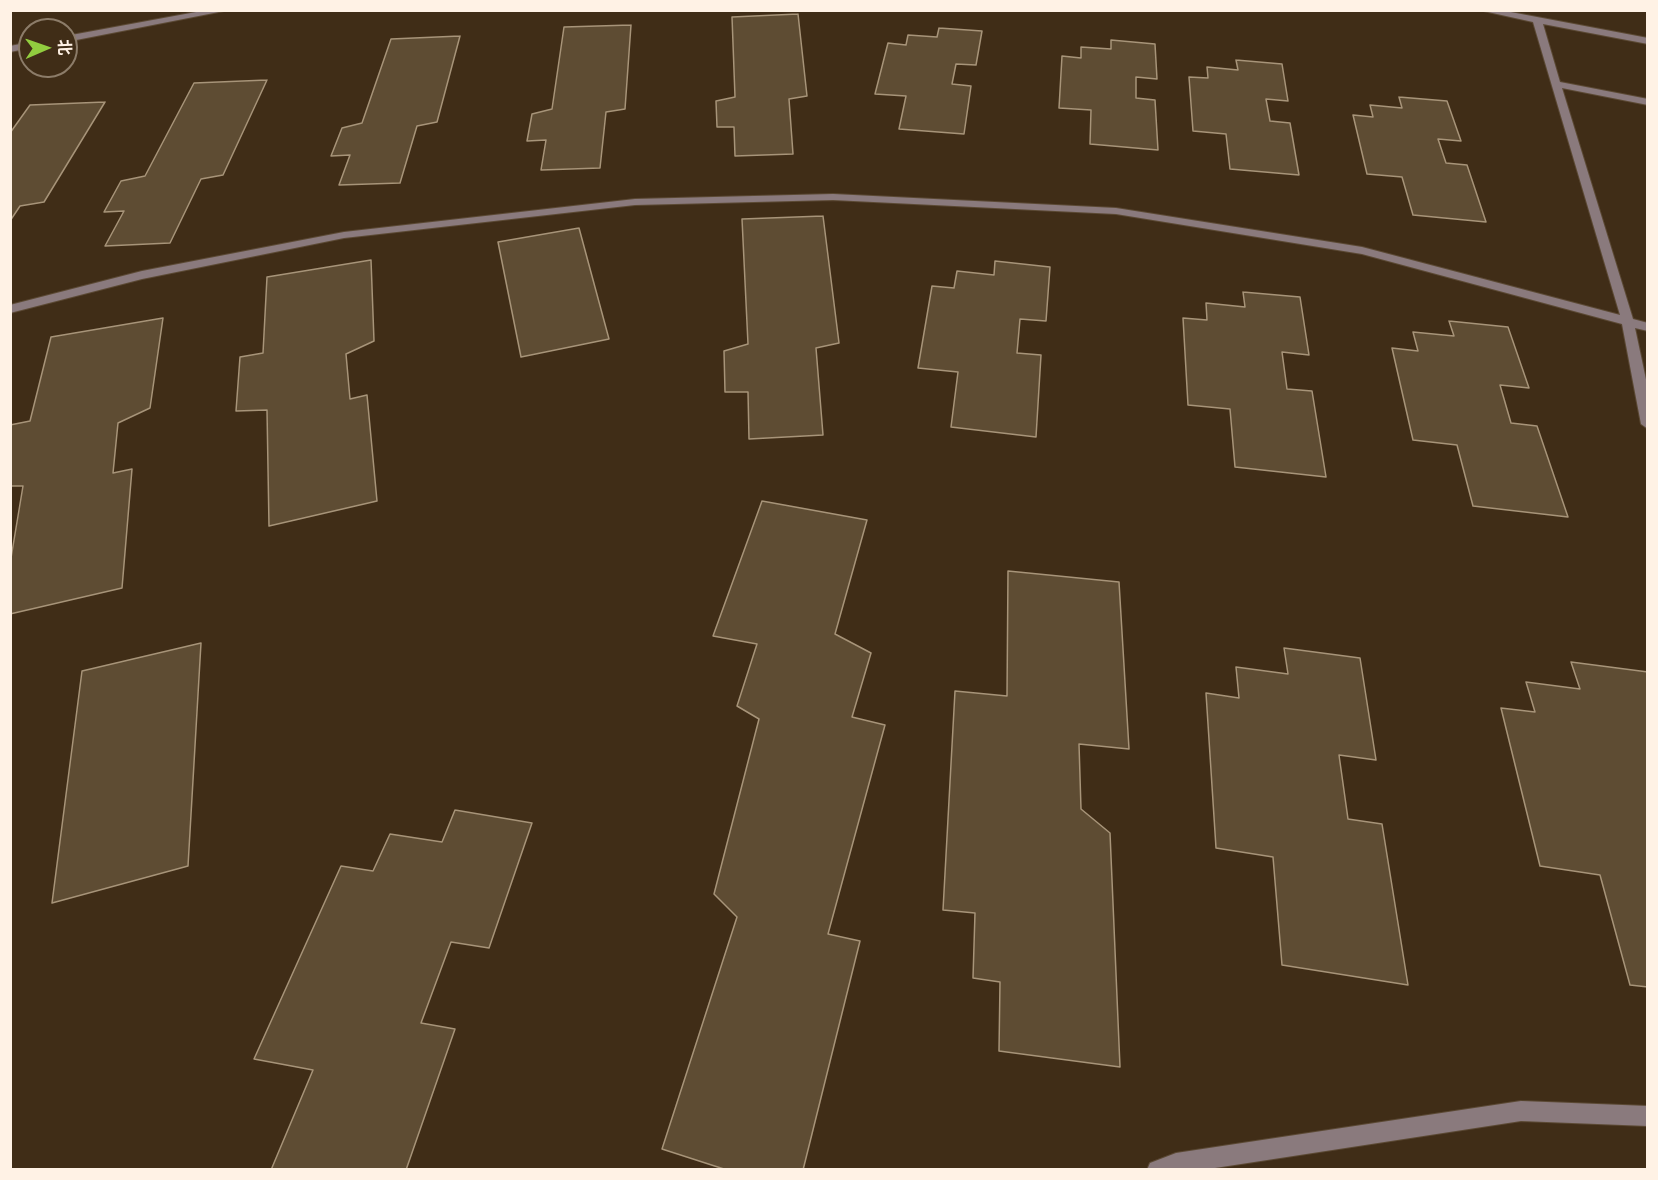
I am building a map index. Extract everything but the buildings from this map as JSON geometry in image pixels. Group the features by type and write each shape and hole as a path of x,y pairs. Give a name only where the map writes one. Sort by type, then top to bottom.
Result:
{"street":[{"path":"78,37 225,10"},
{"path":"1483,10 1647,41"},
{"path":"1537,20 1628,323 1647,424"},
{"path":"1556,84 1647,102"},
{"path":"10,309 142,275 344,235 635,202 833,197 1116,211 1362,250 1647,327"},
{"path":"1157,1170 1176,1162 1521,1111 1647,1116"}]}
